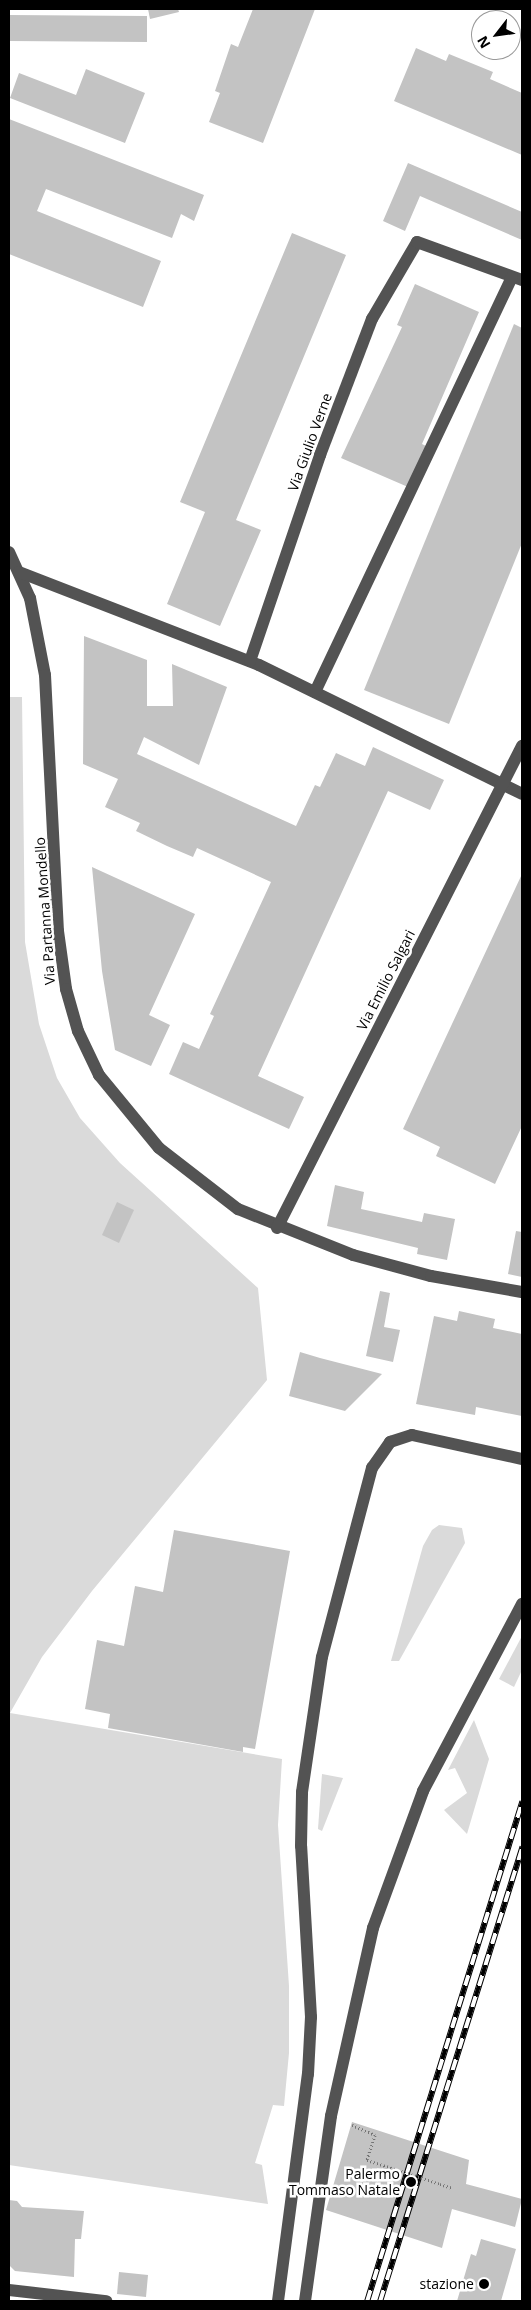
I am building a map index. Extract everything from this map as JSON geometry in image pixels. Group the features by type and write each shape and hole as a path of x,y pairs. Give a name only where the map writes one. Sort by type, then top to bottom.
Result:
{"street":[{"name":"Via Giulio Verne","path":"250,661 320,455 372,319 417,242 517,279"},
{"path":"315,692 517,279"},
{"name":"Via Partanna Mondello","path":"9,552 19,572 38,630 45,675 58,931 66,989 78,1032 99,1075 159,1148 238,1209 277,1228 353,1256 431,1276 522,1292"},
{"path":"19,572 250,661 522,794"},
{"name":"Via Emilio Salgari","path":"277,1228 522,746"},
{"path":"278,2301 308,2074 311,2017 301,1846 302,1792 322,1657 372,1468 390,1442 412,1435 522,1460"},
{"path":"305,2301 331,2116 374,1928 422,1791 522,1604"},
{"path":"9,2290 106,2301"}],"path":[{"path":"358,2128 375,2135 367,2160 452,2188"}],"shaded area":[{"path":"9,697 22,697 25,942 39,1024 57,1078 80,1118 120,1163 258,1288 267,1380 92,1591 42,1657 10,1713 282,1759 278,1825 289,1986 289,2053 284,2106 273,2105 255,2163 262,2165 268,2204 9,2165"},
{"path":"439,1525 462,1528 465,1543 399,1661 391,1661 423,1546 432,1530"},
{"path":"522,1636 522,1670 514,1687 499,1679"},
{"path":"474,1720 489,1759 467,1834 444,1810 467,1793 455,1768 448,1770"},
{"path":"322,1774 343,1778 322,1831 318,1829"}],"building":[{"path":"148,9 178,9 179,12 150,19"},
{"path":"253,9 315,9 263,143 209,122 220,93 215,91 231,44 238,47"},
{"path":"9,15 147,16 147,42 9,41"},
{"path":"416,48 446,61 449,54 493,72 490,79 522,93 522,155 394,101"},
{"path":"86,69 145,93 125,143 10,98 19,73 76,95"},
{"path":"9,119 204,195 194,221 181,214 172,238 46,189 37,211 161,261 143,307 9,254"},
{"path":"408,163 522,212 522,240 420,196 405,231 383,221"},
{"path":"292,233 346,255 236,520 261,530 220,626 167,604 205,512 180,502"},
{"path":"415,284 479,312 422,444 426,446 408,487 341,458 402,327 397,325"},
{"path":"514,324 522,328 522,543 449,724 364,690"},
{"path":"84,636 147,660 147,706 173,706 172,664 227,687 199,765 144,737 137,754 296,826 315,785 320,787 336,753 365,766 373,747 444,780 430,810 388,791 258,1076 304,1097 289,1129 169,1074 183,1042 199,1049 214,1016 210,1014 271,882 197,848 193,857 167,846 136,831 140,823 105,807 118,779 83,764"},
{"path":"92,867 195,914 149,1015 170,1025 151,1066 115,1050 102,971"},
{"path":"522,874 522,1126 495,1184 436,1156 440,1147 403,1129"},
{"path":"335,1185 364,1192 361,1209 422,1222 424,1213 455,1219 447,1260 417,1254 418,1248 327,1226"},
{"path":"117,1202 134,1210 119,1243 102,1235"},
{"path":"516,1231 522,1232 522,1277 508,1274"},
{"path":"380,1291 390,1293 384,1327 400,1330 393,1362 366,1356"},
{"path":"459,1311 495,1319 493,1328 522,1334 522,1416 476,1407 475,1415 416,1404 434,1316 457,1321"},
{"path":"300,1352 382,1374 345,1411 289,1396"},
{"path":"174,1530 290,1551 255,1749 243,1747 243,1752 108,1728 110,1714 85,1709 97,1640 124,1646 135,1586 163,1592"},
{"path":"352,2122 469,2160 466,2184 522,2199 515,2227 452,2209 442,2248 326,2210"},
{"path":"9,2200 17,2201 22,2207 84,2211 81,2239 75,2239 74,2277 15,2271 9,2265"},
{"name":"stazione","path":"481,2239 516,2249 501,2301 457,2301 471,2254 476,2256"},
{"path":"119,2272 148,2275 146,2297 117,2294"}],"railway":[{"path":"367,2301 522,1802"},
{"path":"380,2301 522,1847"}],"place":[{"name":"Palermo Tommaso Natale","path":"411,2182"},
{"name":"stazione","path":"484,2284"}]}
